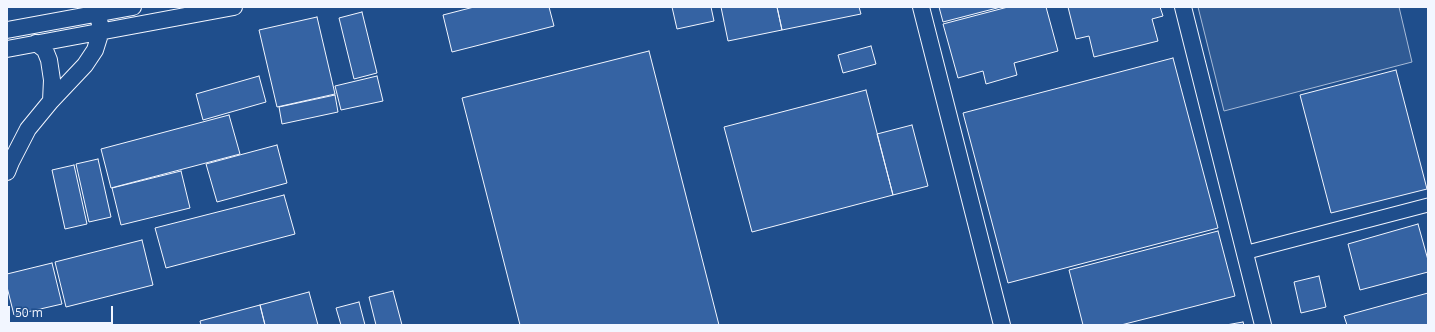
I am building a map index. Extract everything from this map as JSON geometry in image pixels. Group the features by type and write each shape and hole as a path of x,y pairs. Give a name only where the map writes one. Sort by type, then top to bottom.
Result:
{"street":[{"path":"7,30 133,7"},
{"path":"7,49 234,7"},
{"path":"921,7 1002,325"},
{"path":"1183,7 1263,325"},
{"path":"7,172 28,130 51,101 85,65 95,50 102,31 98,13"},
{"path":"36,43 45,50 50,60 52,80 51,101"},
{"path":"1244,253 1428,205"}],"shaded area":[{"path":"1198,7 1399,7 1412,62 1224,111"}],"building":[{"path":"474,7 549,7 554,26 452,52 443,15"},
{"path":"672,7 711,7 714,21 677,29"},
{"path":"721,7 777,7 782,30 728,41"},
{"path":"777,7 859,7 861,14 782,30"},
{"path":"939,7 1001,7 943,22"},
{"path":"1008,7 1046,7 1058,51 1014,63 1017,75 986,84 983,71 958,78 943,24"},
{"path":"1068,7 1160,7 1163,16 1152,19 1158,41 1094,57 1089,36 1076,39"},
{"path":"362,12 377,73 354,79 339,18"},
{"path":"317,17 335,94 277,107 259,30"},
{"path":"871,46 876,64 843,73 838,55"},
{"path":"649,51 719,325 520,325 462,98"},
{"path":"1173,58 1218,228 1008,283 963,113"},
{"path":"1396,70 1427,189 1331,213 1300,95"},
{"path":"259,76 266,102 203,120 196,94"},
{"path":"377,76 383,101 341,110 335,86"},
{"path":"866,90 893,195 752,232 724,127"},
{"path":"335,95 338,112 282,124 279,107"},
{"path":"229,115 240,154 111,188 101,149"},
{"path":"912,125 928,186 893,195 877,134"},
{"path":"277,145 287,183 217,202 206,164"},
{"path":"98,159 111,217 89,222 76,164"},
{"path":"74,165 87,224 65,229 52,170"},
{"path":"181,171 190,208 121,225 112,188"},
{"path":"284,195 295,234 166,268 155,228"},
{"path":"1418,224 1428,260 1428,272 1360,290 1348,244"},
{"path":"1218,231 1235,296 1121,325 1083,325 1069,270"},
{"path":"142,240 153,285 66,307 55,262"},
{"path":"52,263 62,304 14,315 7,287 7,274"},
{"path":"1319,276 1326,307 1301,313 1294,282"},
{"path":"393,291 402,325 376,325 369,297"},
{"path":"309,292 318,325 265,325 260,305"},
{"path":"1428,293 1428,325 1347,325 1344,316"},
{"path":"359,302 365,325 341,325 336,308"},
{"path":"260,305 265,325 201,325 200,321"},
{"path":"1243,322 1244,325 1226,325"}]}
